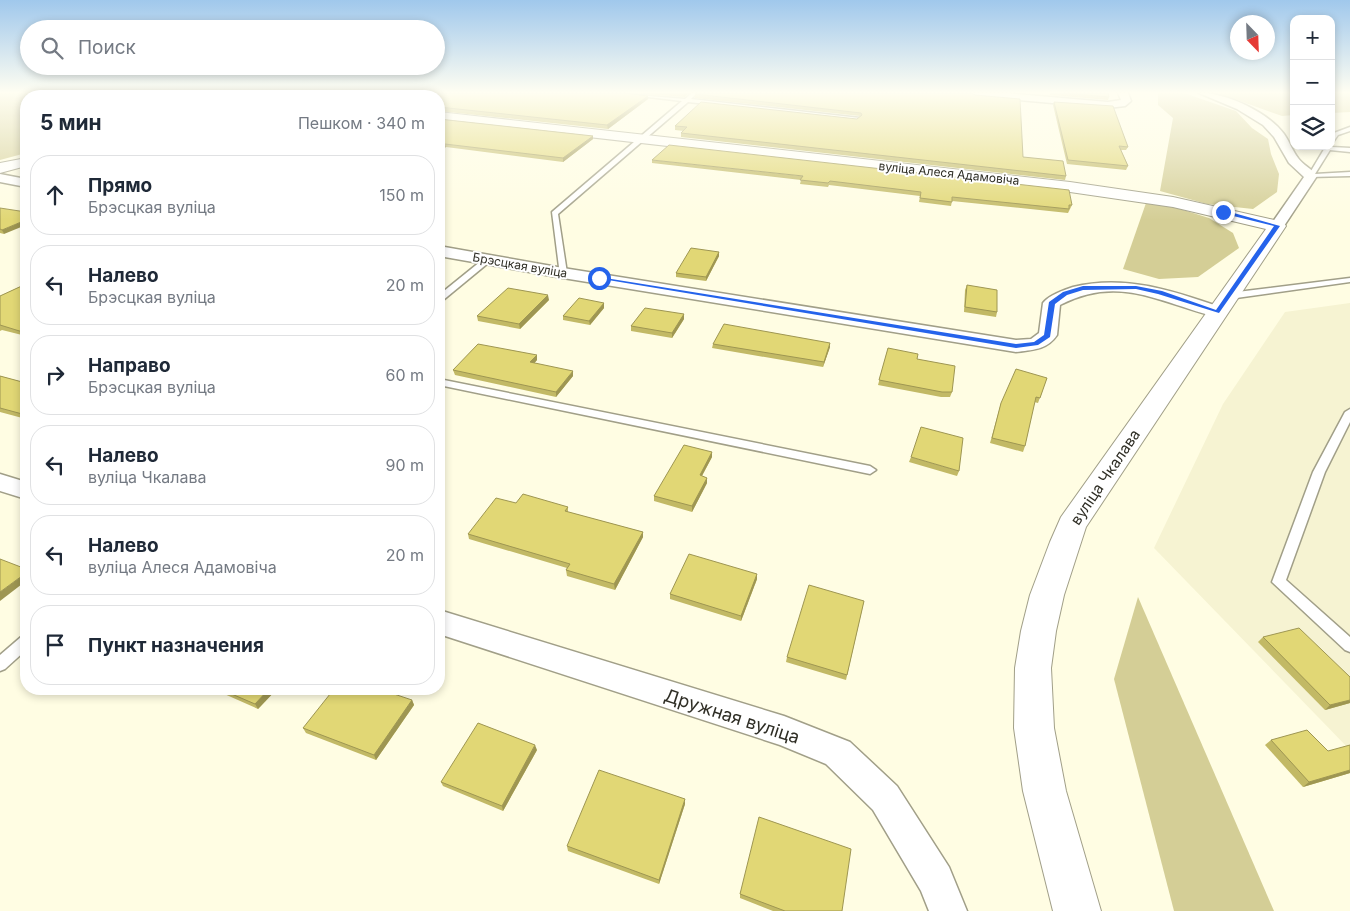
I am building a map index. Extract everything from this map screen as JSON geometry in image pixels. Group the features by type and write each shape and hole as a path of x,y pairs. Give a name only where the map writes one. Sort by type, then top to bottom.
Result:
{"street":[{"name":"вуліца Алеся Адамовіча","path":"612,136 1070,187 1173,202 1277,226"},
{"path":"1280,136 1293,160 1311,176"},
{"path":"0,168 20,163"},
{"name":"вуліца Чкалава","path":"1077,911 1054,829 1034,730 1033,669 1042,615 1055,567 1072,525 1311,176"},
{"path":"0,178 20,182"},
{"name":"Брэсцкая вуліца","path":"445,252 563,273 1016,346 1036,344 1048,336 1052,303 1065,294 1083,288 1136,288 1223,304"},
{"path":"0,482 20,489"},
{"name":"Дружная вуліца","path":"445,624 784,731 838,753 885,798 936,880 948,911"}],"lane":[{"path":"563,273 554,213 647,136"},
{"path":"1335,147 1350,150"},
{"path":"1311,176 1327,150"},
{"path":"1311,176 1350,174"},
{"path":"1332,175 1350,182"},
{"path":"445,294 490,259"},
{"path":"1223,304 1350,280"},
{"path":"445,383 870,470"},
{"path":"1350,412 1319,472 1279,582 1350,646"},
{"path":"0,664 20,646"}],"shaded area":[{"path":"0,136 20,136 20,155 0,160"},
{"path":"1170,136 1263,136 1268,139 1271,154 1279,174 1277,192 1253,209 1207,204 1160,191"},
{"path":"1146,203 1177,208 1209,218 1233,233 1239,248 1198,277 1159,279 1123,269"},
{"path":"1350,303 1350,750 1154,548 1223,404 1285,312"},
{"path":"1138,597 1274,911 1174,911 1114,679"}],"building":[{"path":"445,136 593,136 563,158 445,144"},
{"path":"704,136 1022,136 1023,157 1063,161 1066,176"},
{"path":"1062,136 1124,136 1128,147 1119,146 1128,166 1068,160"},
{"path":"669,145 1069,190 1072,205 1069,205 1069,209 952,197 952,202 920,198 921,192 830,181 828,183 800,180 803,176 652,160"},
{"path":"0,208 20,211 20,222 2,230 0,229"},
{"path":"691,248 719,252 706,277 676,273"},
{"path":"967,285 997,290 997,312 965,307"},
{"path":"20,287 20,331 0,325 0,296"},
{"path":"508,288 548,295 519,324 477,316"},
{"path":"579,298 604,303 589,321 563,316"},
{"path":"645,308 684,314 672,333 631,326"},
{"path":"724,324 830,343 824,362 713,344"},
{"path":"478,344 537,355 530,362 573,371 556,392 453,370"},
{"path":"888,348 918,354 917,359 955,366 952,392 942,392 879,380"},
{"path":"1016,369 1047,378 1040,398 1036,397 1025,446 992,438 1001,403"},
{"path":"0,376 20,381 20,413 0,408"},
{"path":"921,427 963,438 959,471 911,457"},
{"path":"684,445 712,452 700,475 707,478 692,506 654,496"},
{"path":"523,494 568,507 565,511 643,532 614,584 566,570 570,564 468,534 496,498 516,503"},
{"path":"689,554 757,574 741,616 670,594"},
{"path":"0,559 20,567 20,577 0,592"},
{"path":"809,585 864,601 847,675 787,657"},
{"path":"1299,628 1350,677 1350,700 1330,705 1263,637"},
{"path":"234,695 263,695 255,704"},
{"path":"329,695 397,695 412,700 374,755 303,728"},
{"path":"478,723 535,745 502,806 441,782"},
{"path":"1307,730 1328,751 1350,745 1350,770 1309,782 1271,740"},
{"path":"599,770 685,799 659,880 567,846"},
{"path":"759,817 851,849 842,911 785,911 740,894"}],"route":[{"path":"599,278 993,344 1016,346 1036,344 1048,336 1052,303 1065,294 1083,288 1136,288 1160,292 1217,312 1277,226 1223,212"}]}
